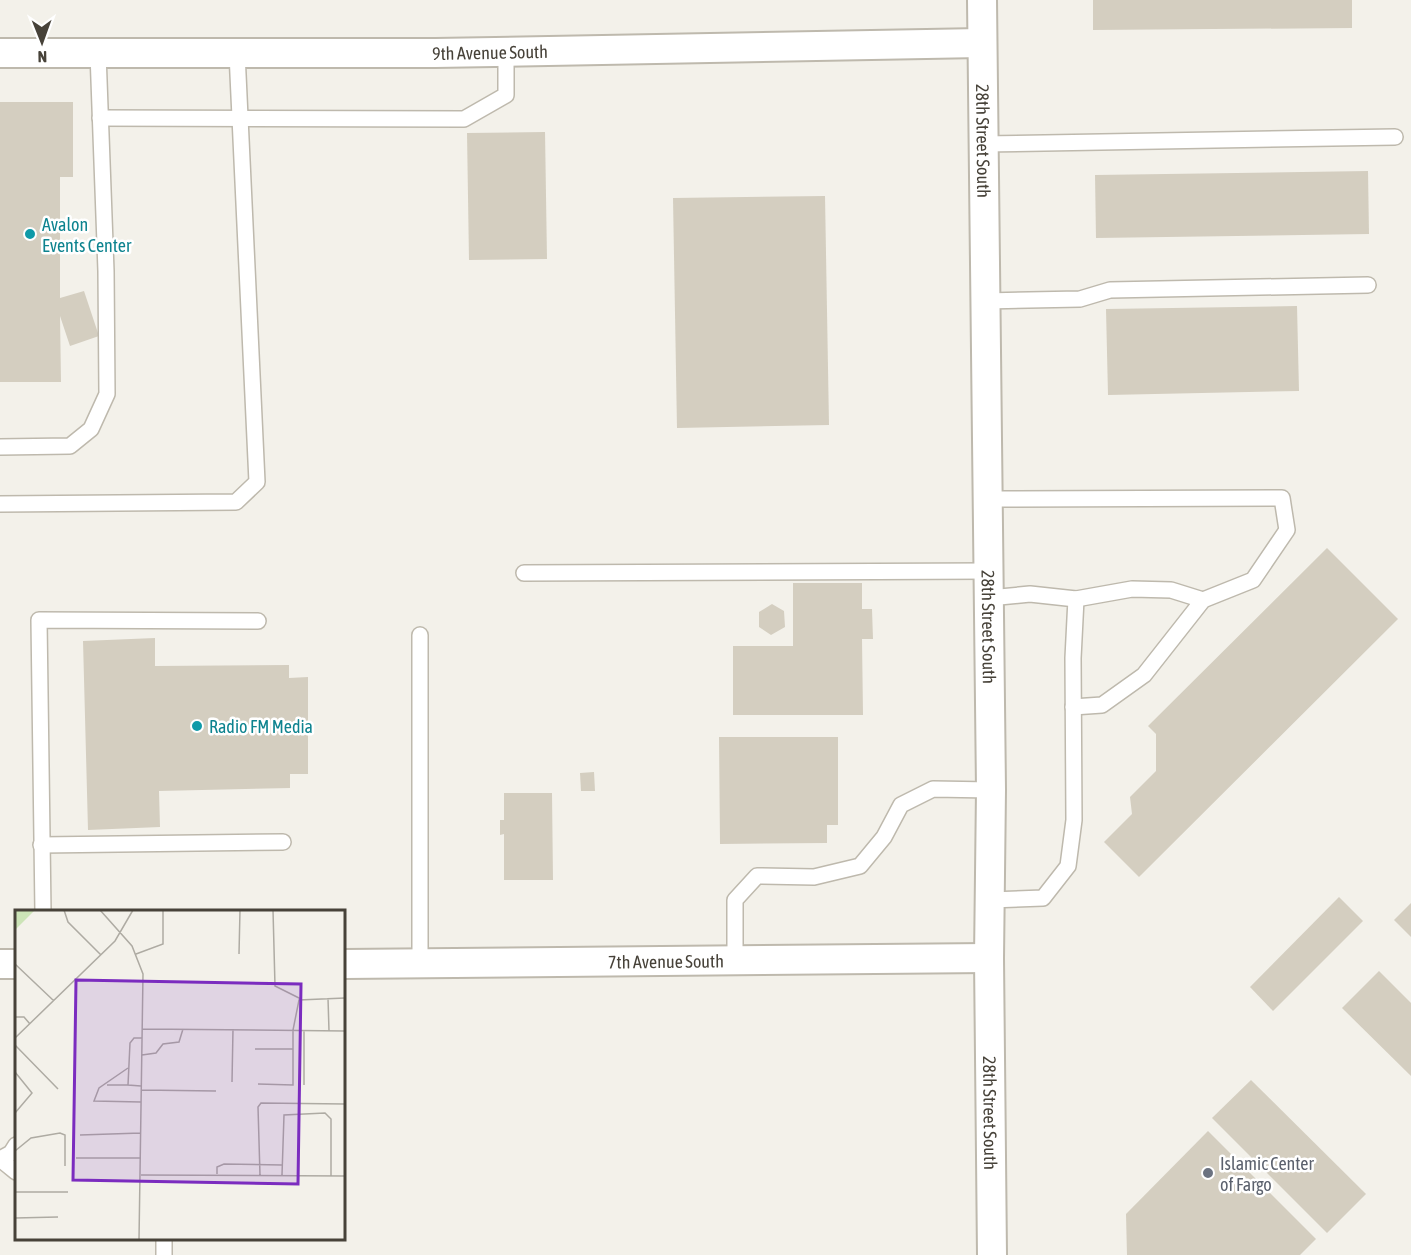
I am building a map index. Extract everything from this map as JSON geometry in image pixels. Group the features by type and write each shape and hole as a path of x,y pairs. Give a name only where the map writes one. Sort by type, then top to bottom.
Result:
{"street":[{"name":"28th Street South","path":"982,0 991,790 989,958 992,1255"},
{"name":"9th Avenue South","path":"0,53 506,51 981,43"},
{"name":"7th Avenue South","path":"345,964 989,958"}],"lane":[{"path":"100,118 464,119 506,96 506,51"},
{"path":"0,447 70,446 91,429 106,394 106,271 98,53"},
{"path":"0,504 236,502 257,482 237,53"},
{"path":"982,144 1395,137"},
{"path":"985,301 1080,299 1110,290 1368,285"},
{"path":"988,499 1282,498 1287,530 1253,580 1203,600 1144,675 1102,705 1073,707"},
{"path":"524,573 989,584 1030,594 1076,599 1132,589 1172,590 1203,600"},
{"path":"990,900 1043,898 1068,866 1074,820 1073,658 1076,599"},
{"path":"43,910 39,620 258,621"},
{"path":"420,635 420,964"},
{"path":"735,961 735,900 757,876 814,877 860,866 884,837 901,804 933,789 991,790"},
{"path":"41,845 284,842"},
{"path":"15,1147 11,1153 0,1159 15,1172"}],"building":[{"path":"1093,0 1352,0 1352,28 1093,30"},
{"name":"Avalon Events Center","path":"0,102 73,102 73,177 60,177 60,298 84,291 99,336 70,346 60,316 61,382 0,382"},
{"path":"545,132 547,259 469,260 467,133"},
{"path":"1368,171 1369,234 1096,238 1095,175"},
{"path":"825,196 829,425 677,428 673,198"},
{"path":"1297,306 1299,391 1108,395 1106,309"},
{"path":"1327,548 1398,619 1139,877 1104,842 1132,814 1130,797 1156,771 1156,734 1148,726"},
{"path":"793,583 862,583 862,609 872,609 873,639 862,639 863,715 733,715 733,646 793,646"},
{"path":"772,604 784,611 785,627 771,635 759,627 759,612"},
{"name":"Radio FM Media","path":"155,638 155,666 289,665 289,678 308,677 308,774 290,774 290,788 159,791 160,827 88,830 83,641"},
{"path":"719,737 838,737 838,825 827,825 827,843 720,844"},
{"path":"594,772 595,791 581,791 580,773"},
{"path":"504,793 552,793 553,880 504,880 504,834 500,835 500,820 504,820"},
{"path":"1339,897 1363,921 1273,1011 1250,987"},
{"path":"1411,903 1411,937 1394,920"},
{"path":"1379,971 1411,1003 1411,1076 1342,1008"},
{"path":"1251,1080 1366,1194 1327,1233 1212,1118"},
{"name":"Islamic Center of Fargo","path":"1208,1131 1316,1239 1300,1255 1127,1255 1126,1214"}],"place":[{"name":"Avalon Events Center","path":"30,234"},
{"name":"Radio FM Media","path":"197,726"},
{"name":"Islamic Center of Fargo","path":"1208,1173"}]}
